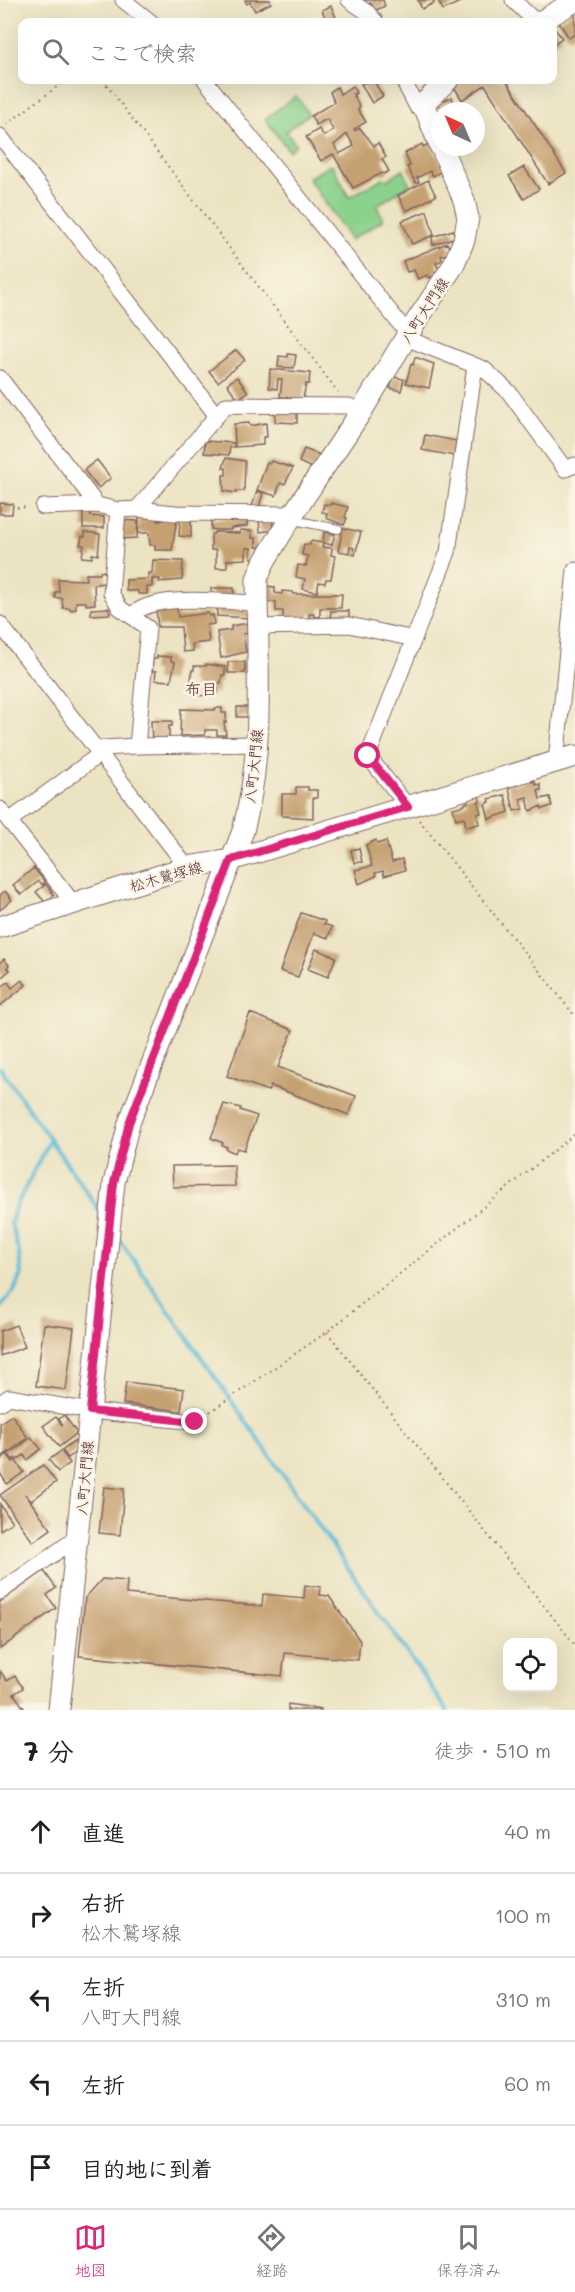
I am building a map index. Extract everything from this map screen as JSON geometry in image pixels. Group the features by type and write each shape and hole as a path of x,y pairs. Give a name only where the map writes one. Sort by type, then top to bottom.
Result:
{"main road":[{"path":"545,18 575,1"},
{"path":"425,108 426,101 444,84"},
{"name":"八町大門線","path":"425,108 431,123"},
{"name":"八町大門線","path":"58,1709 114,1183 129,1123 243,831 252,797 257,744 257,579 264,562 355,409 453,267 465,240 468,218 464,200 444,156"},
{"name":"松木鷲塚線","path":"0,927 188,867 231,860 565,759"}],"street":[{"path":"123,0 146,18"},
{"path":"349,0 372,18"},
{"path":"513,0 533,18"},
{"path":"208,84 408,334 416,342 484,369 509,392 565,469 575,465"},
{"path":"405,84 417,107 425,108"},
{"path":"0,136 217,416"},
{"path":"408,807 368,756 448,552 475,366"},
{"path":"0,378 97,505"},
{"path":"137,509 226,405 355,409"},
{"path":"43,507 97,505 118,510 291,517"},
{"path":"118,510 111,593 120,608 148,628 137,746"},
{"path":"565,759 575,570"},
{"path":"131,616 139,608 180,600 257,603"},
{"path":"0,624 188,867"},
{"path":"257,627 349,625 414,639"},
{"path":"74,904 5,815 104,748 257,744"},
{"path":"0,1403 9,1397 90,1411 195,1422"},
{"path":"0,1592 78,1538"}],"lane":[{"path":"291,517 338,529"}],"path":[{"path":"0,129 61,84"},
{"path":"105,84 355,409"},
{"path":"408,807 575,1016"},
{"path":"195,1422 327,1332 575,1134"},
{"path":"327,1332 575,1645"}],"green space":[{"path":"296,96 309,114 286,131 296,145 289,151 265,119"},
{"path":"332,164 349,197 383,178 387,180 403,169 410,185 377,205 383,220 351,240 308,178"}],"building":[{"path":"245,0 270,0 271,3 255,11 250,2 247,4"},
{"path":"364,0 383,0 385,6 374,11 371,3 366,5"},
{"path":"418,0 433,0 434,3 422,9"},
{"path":"464,0 443,10 439,2"},
{"path":"331,6 336,18 325,18 322,10"},
{"path":"575,10 575,34 569,38 558,21"},
{"path":"557,32 562,38 557,42"},
{"path":"361,84 376,84 383,96 372,103"},
{"path":"509,84 566,173 548,184 485,85 462,100 453,85"},
{"path":"353,86 356,93 353,94 360,107 358,109 366,122 354,129 355,131 360,128 374,146 378,143 386,157 382,159 389,171 353,188 333,154 321,161 306,137 319,129 324,136 333,130 327,119 316,125 311,116 334,102 330,92 337,87 340,94","holes":["347,134 354,146 339,154 334,145"]},
{"path":"452,97 454,102 440,102"},
{"path":"430,143 431,156 437,156 444,170 433,176 430,171 417,178 419,182 416,183 407,167 410,166 405,153 422,144 423,147"},
{"path":"524,167 539,189 524,199 509,176"},
{"path":"428,180 436,196 406,211 398,195"},
{"path":"427,211 434,235 412,244 402,221"},
{"path":"453,230 456,237 433,245 432,237"},
{"path":"447,243 451,252 441,256 442,260 436,263 439,270 435,272 436,275 418,279 414,270 407,272 403,261"},
{"path":"236,350 245,360 218,382 209,371"},
{"path":"288,354 296,355 294,368 278,367 279,356 288,357"},
{"path":"415,357 434,364 429,388 406,383"},
{"path":"270,369 310,373 309,384 306,384 303,399 287,401 288,397 280,397 282,379 278,379 277,389 269,388"},
{"path":"237,377 248,392 238,399 227,384"},
{"path":"393,377 404,379 401,391 390,388"},
{"path":"276,410 297,410 297,423 275,422"},
{"path":"249,423 250,426 266,423 267,437 263,437 263,445 235,447 234,424"},
{"path":"425,435 457,441 454,456 422,450"},
{"path":"205,441 234,443 234,447 230,447 229,455 204,453"},
{"path":"304,449 320,455 314,469 299,462"},
{"path":"226,458 245,461 244,491 236,491 236,493 224,491 223,475 226,475 226,468 223,468"},
{"path":"97,460 111,478 98,488 84,470"},
{"path":"271,461 293,468 285,484 280,483 276,496 257,490 267,462"},
{"path":"257,491 263,493 259,508 252,506"},
{"path":"0,503 13,504 12,514 0,514"},
{"path":"331,503 348,507 344,525 326,518 327,513 322,512 324,504 331,505"},
{"path":"83,511 91,511 90,516 104,517 104,528 83,528"},
{"path":"139,517 158,517 158,521 177,518 172,550 155,550 155,545 150,545 149,533 138,533"},
{"path":"180,518 191,518 191,537 179,536"},
{"path":"259,518 272,518 273,530 260,532"},
{"path":"211,519 247,519 247,526 231,528 231,530 216,530 211,529"},
{"path":"122,520 138,521 137,538 121,539"},
{"path":"343,528 361,532 355,555 352,554 354,548 350,547 349,553 338,551"},
{"path":"240,530 252,531 252,538 256,538 256,547 260,547 260,558 251,558 251,548 246,548 246,559 227,560 227,568 216,568 216,550 211,550 211,534 214,532 240,533"},
{"path":"85,532 100,534 98,555 92,554 92,558 82,557 84,545 80,545"},
{"path":"324,532 335,534 332,545 323,543"},
{"path":"311,541 323,543 322,547 332,548 331,555 335,556 331,579 326,579 325,583 319,582 317,592 303,589 305,579 296,577 298,565 306,566 308,556 302,555 304,544 310,545"},
{"path":"153,560 183,561 182,580 159,582 160,579 152,579 152,587 147,587 147,594 126,591 126,580 148,579 148,573 152,573"},
{"path":"104,571 107,583 94,584 95,604 86,605 86,602 76,602 76,609 70,610 70,608 63,608 62,598 55,598 55,592 59,592 58,579 86,580 86,574 100,574"},
{"path":"264,586 275,587 275,593 282,594 282,591 293,592 293,594 342,594 341,608 320,608 320,617 309,614 309,620 283,620 283,611 276,611 276,602 264,602"},
{"path":"211,588 234,588 234,597 211,597"},
{"path":"217,606 247,608 249,618 217,616"},
{"path":"177,607 178,617 208,613 209,616 213,615 214,624 207,625 209,642 192,644 193,651 183,652 181,627 158,627 156,609"},
{"path":"109,608 110,614 91,615 91,609"},
{"path":"331,611 349,611 349,621 330,620"},
{"path":"249,623 250,633 243,634 246,652 221,658 217,632 231,630 231,626"},
{"path":"157,656 171,657 171,661 175,662 171,681 155,680 156,671 152,671 153,659 157,659"},
{"path":"228,662 245,662 245,673 228,673"},
{"path":"206,664 225,667 225,675 222,675 221,683 218,683 218,693 211,692 211,696 194,695 195,682 191,682 192,670 194,666 206,666"},
{"path":"237,707 249,707 249,717 237,717"},
{"path":"215,708 222,708 222,713 226,713 226,722 224,722 226,735 217,735 217,730 205,730 205,735 180,736 181,709 215,710"},
{"path":"151,721 172,721 172,726 169,726 169,740 152,741"},
{"path":"531,777 532,782 535,781 536,785 540,784 541,790 538,790 540,799 550,797 552,806 542,809 541,806 530,811 527,797 520,799 523,809 514,811 508,784 523,783 523,780"},
{"path":"296,787 317,790 317,798 313,798 313,818 282,816 282,794 296,794"},
{"path":"466,795 479,795 481,813 477,814 479,824 466,827 464,817 456,819 453,808 468,803"},
{"path":"505,795 509,812 489,819 485,804 490,802 489,799"},
{"path":"376,840 377,844 386,841 392,862 402,859 405,870 384,876 383,871 375,873 376,876 359,884 355,870 372,866 366,845"},
{"path":"359,848 362,862 354,863 351,850"},
{"path":"34,868 45,882 43,885 39,881 21,895 13,885"},
{"path":"46,884 54,895 45,902 36,892"},
{"path":"5,891 12,900 0,910 0,895"},
{"path":"301,913 325,921 324,924 332,927 328,938 314,933 298,977 280,971"},
{"path":"316,949 336,957 328,977 308,969"},
{"path":"4,959 10,970 1,978 0,962"},
{"path":"22,980 26,985 0,1006 0,988 8,982 12,988"},
{"path":"250,1013 293,1030 278,1067 356,1096 349,1115 271,1086 268,1091 227,1076"},
{"path":"224,1104 241,1108 240,1110 257,1116 244,1150 237,1148 235,1153 226,1149 223,1143 211,1138"},
{"path":"234,1165 235,1186 173,1187 172,1166"},
{"path":"44,1324 74,1328 66,1390 36,1386"},
{"path":"16,1325 25,1347 0,1356 0,1331"},
{"path":"126,1382 184,1389 181,1411 123,1404"},
{"path":"12,1415 28,1438 0,1458 0,1423"},
{"path":"64,1415 77,1433 59,1447 43,1426 56,1417 63,1426 59,1419"},
{"path":"31,1437 41,1449 27,1460 24,1455 13,1460 8,1454"},
{"path":"75,1440 76,1452 68,1458 62,1450"},
{"path":"61,1451 70,1463 58,1472 49,1460"},
{"path":"7,1454 24,1472 7,1484 0,1473 0,1461"},
{"path":"43,1465 56,1482 31,1501 25,1494 51,1529 33,1542 0,1495"},
{"path":"104,1487 124,1489 120,1535 99,1533"},
{"path":"0,1504 12,1522 0,1530"},
{"path":"44,1571 56,1588 47,1595 56,1608 0,1649 0,1602"},
{"path":"102,1579 127,1581 126,1594 262,1606 263,1594 304,1598 305,1585 321,1587 320,1595 329,1596 360,1641 358,1660 285,1653 282,1676 79,1656 85,1598"},
{"path":"0,1671 7,1681 15,1676 23,1688 14,1694 24,1708 21,1710 0,1710"},
{"path":"288,1704 321,1709 321,1710 288,1710"}],"waterway":[{"path":"0,1068 102,1214"},
{"path":"0,1308 14,1291 21,1274 19,1253 11,1223 15,1208 50,1140"},
{"path":"116,1235 447,1710"}],"district":[{"name":"布目","path":"201,688"}],"route":[{"path":"195,1422 90,1411 114,1183 129,1123 231,860 408,807 368,756"}]}
